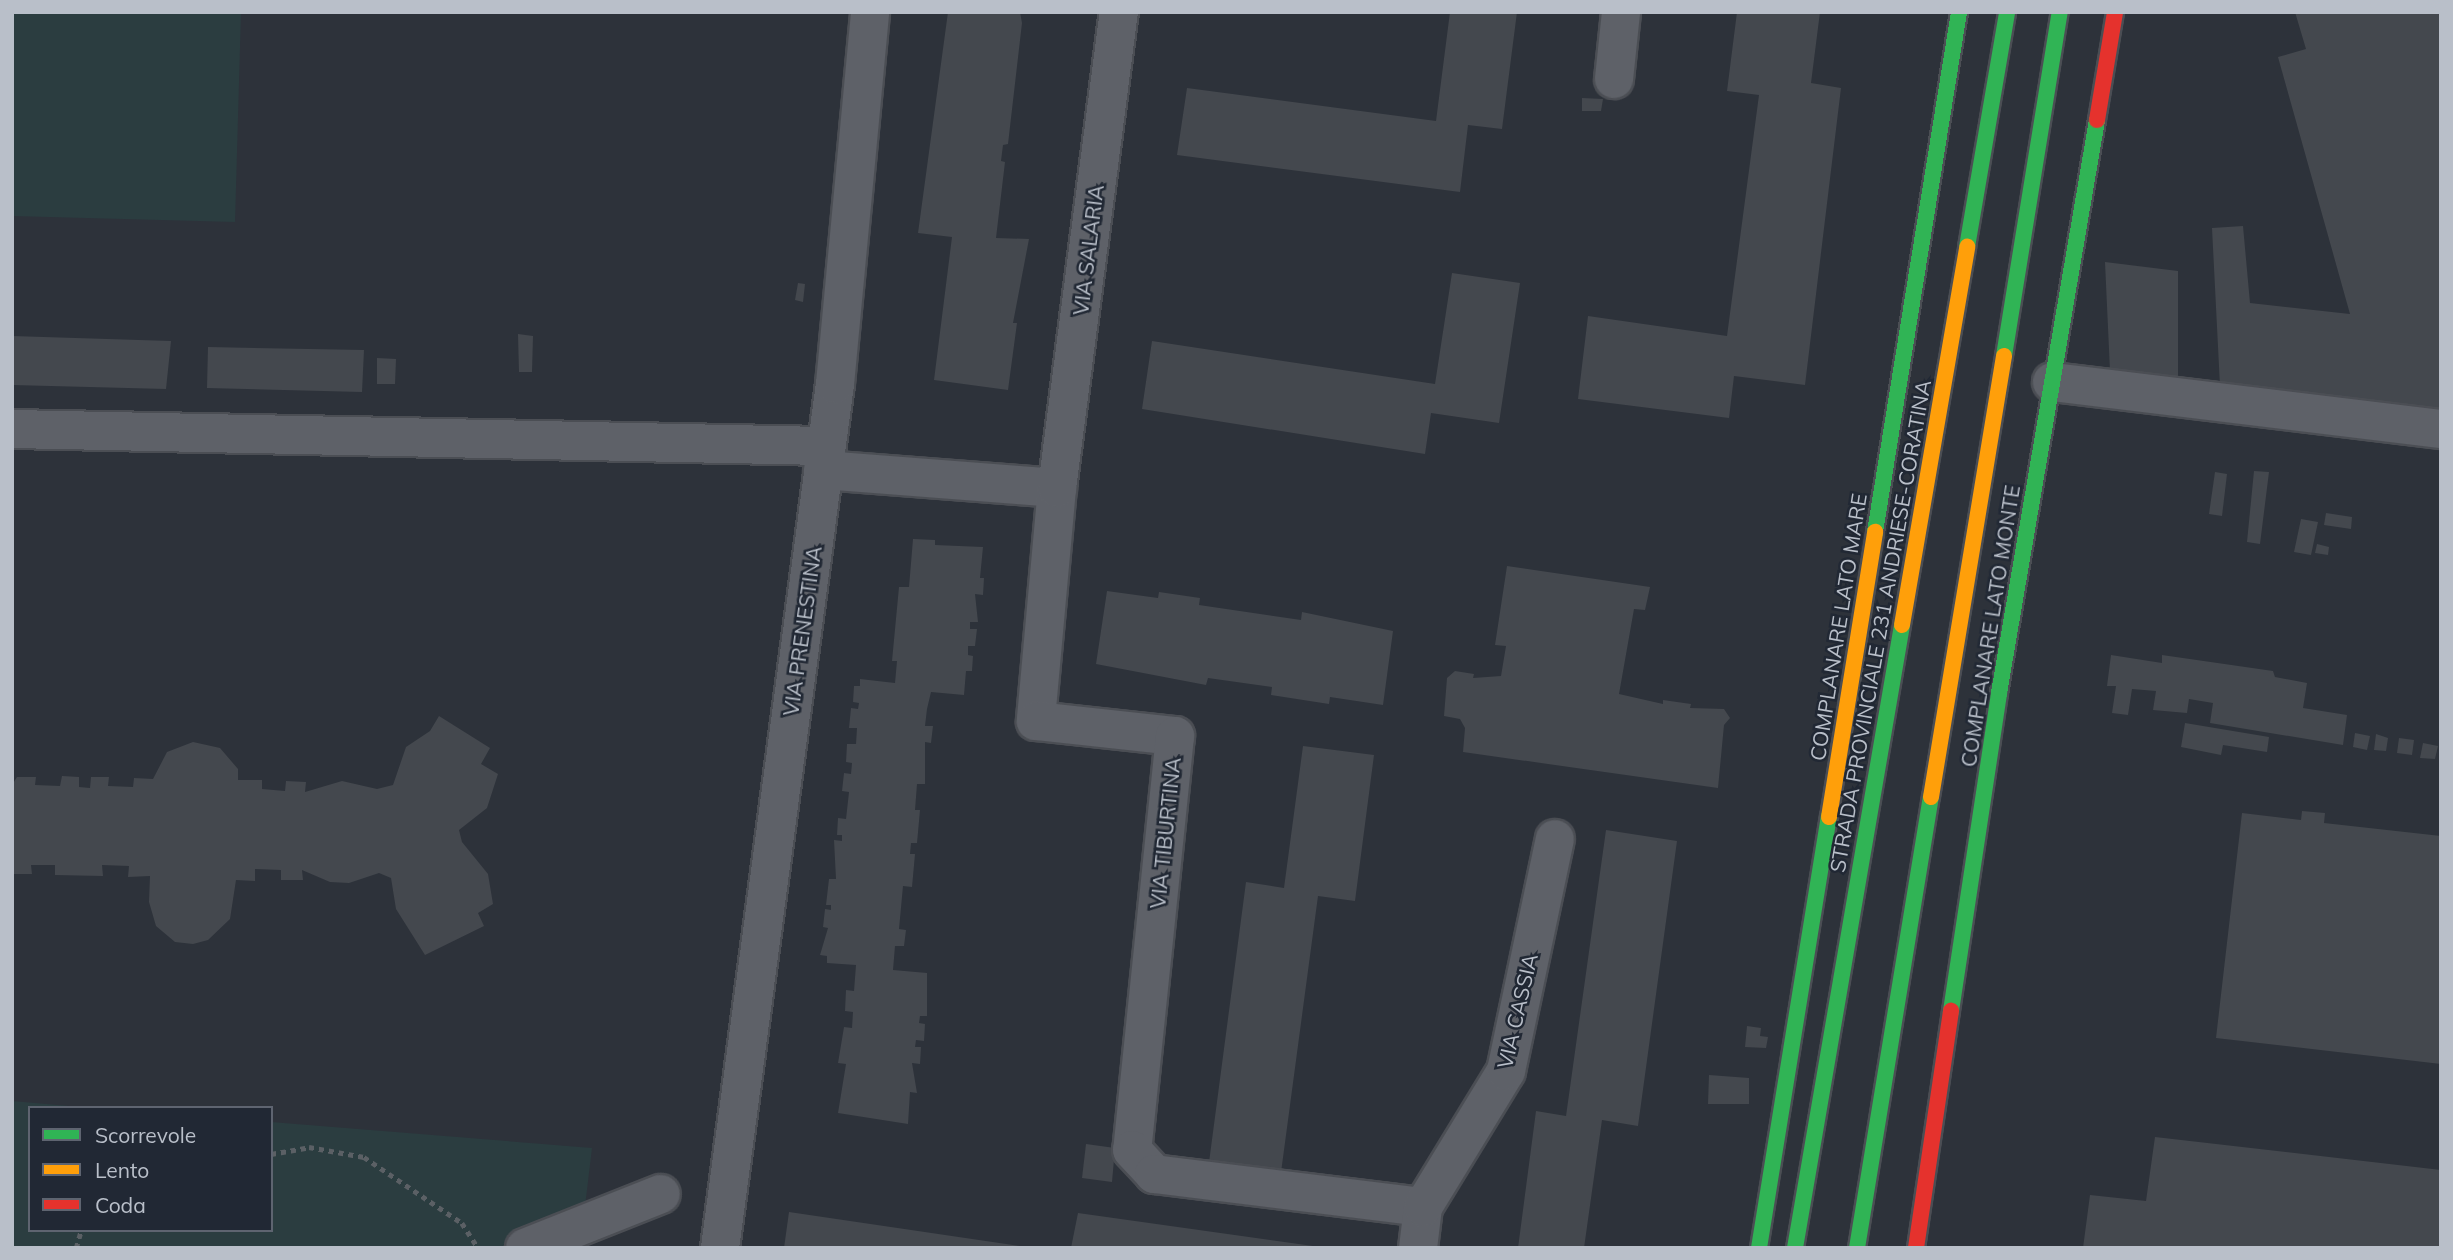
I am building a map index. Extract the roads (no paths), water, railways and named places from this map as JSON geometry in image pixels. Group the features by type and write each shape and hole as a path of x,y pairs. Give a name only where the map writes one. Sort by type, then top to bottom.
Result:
{"main road":[{"name":"COMPLANARE LATO MARE","path":"1759,1248 1959,12"},
{"name":"STRADA PROVINCIALE 231 ANDRIESE-CORATINA","path":"1795,1248 2007,12"},
{"path":"1857,1248 2060,12"},
{"name":"COMPLANARE LATO MONTE","path":"1916,1248 1999,693 2115,12"}],"street":[{"name":"VIA PRENESTINA","path":"720,1248 825,458 870,12"},
{"name":"VIA SALARIA","path":"1057,488 1119,12"},
{"path":"1614,79 1620,12"},
{"path":"2052,382 2441,429"},
{"path":"12,429 825,458 1057,488"},
{"name":"VIA TIBURTINA","path":"1057,488 1037,722 1175,736 1132,1150 1154,1174 1423,1207"},
{"name":"VIA CASSIA","path":"1418,1248 1423,1207 1506,1071 1555,839"},
{"path":"525,1248 661,1194"}]}
